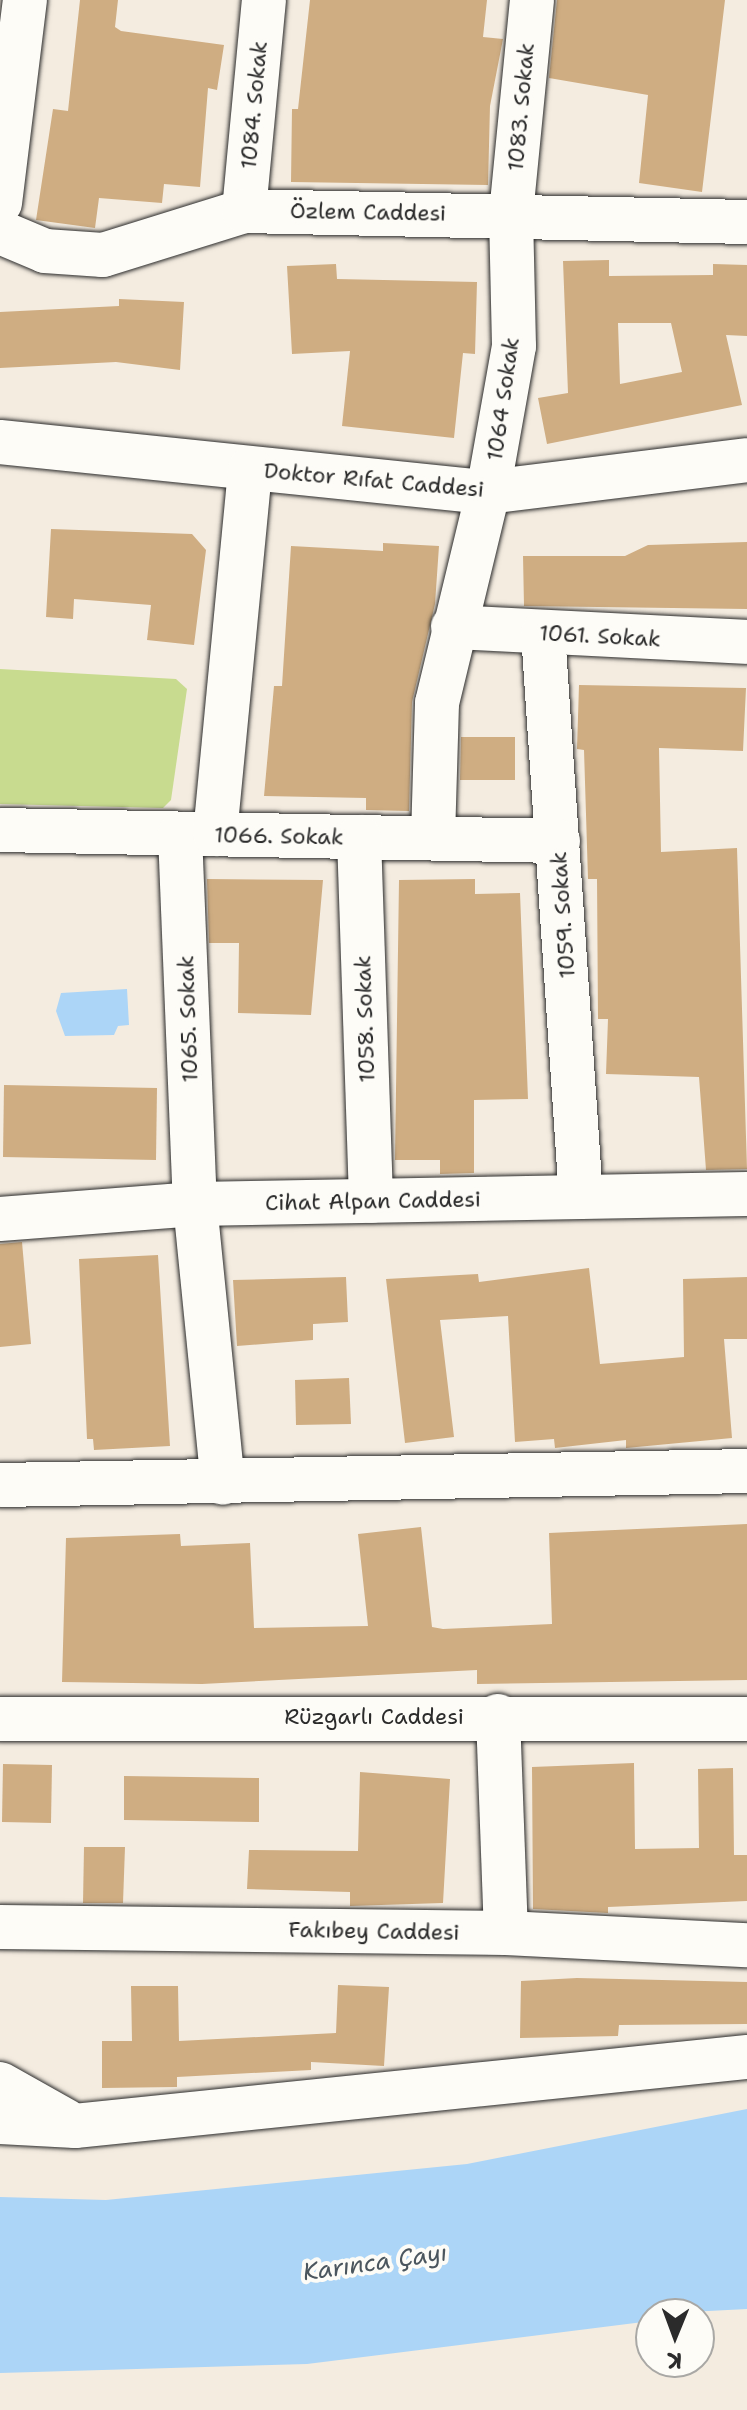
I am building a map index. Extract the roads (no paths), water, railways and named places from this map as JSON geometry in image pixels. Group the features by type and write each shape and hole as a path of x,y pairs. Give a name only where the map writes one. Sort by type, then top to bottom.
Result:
{"street":[{"path":"0,203 25,0"},
{"name":"1084. Sokak","path":"244,211 264,0"},
{"name":"1083. Sokak","path":"511,214 532,0"},
{"name":"Özlem Caddesi","path":"0,232 45,251 103,255 244,211 511,214 747,222"},
{"name":"1064 Sokak","path":"433,838 437,703 488,492 514,346 511,214"},
{"name":"Doktor Rıfat Caddesi","path":"0,442 488,492 747,460"},
{"name":"1065. Sokak","path":"223,1483 195,1204 198,834 250,469"},
{"name":"1061. Sokak","path":"453,627 747,642"},
{"name":"1059. Sokak","path":"543,633 581,1197"},
{"name":"1066. Sokak","path":"0,830 558,841"},
{"name":"1058. Sokak","path":"359,837 371,1201"},
{"name":"Cihat Alpan Caddesi","path":"0,1219 195,1204 747,1194"},
{"path":"0,1485 747,1471"},
{"path":"498,1716 506,1933"},
{"name":"Rüzgarlı Caddesi","path":"0,1719 498,1716 747,1719"},
{"name":"Fakıbey Caddesi","path":"0,1927 506,1933 747,1945"},
{"path":"0,2122 75,2126 747,2057"},
{"path":"0,2084 75,2126"}],"water":[{"path":"127,989 129,1025 118,1026 114,1035 65,1036 56,1011 61,993"},
{"name":"Karınca Çayı","path":"747,2109 747,2309 715,2311 715,2298 635,2298 635,2323 307,2364 0,2373 0,2197 106,2200 467,2164"}]}
